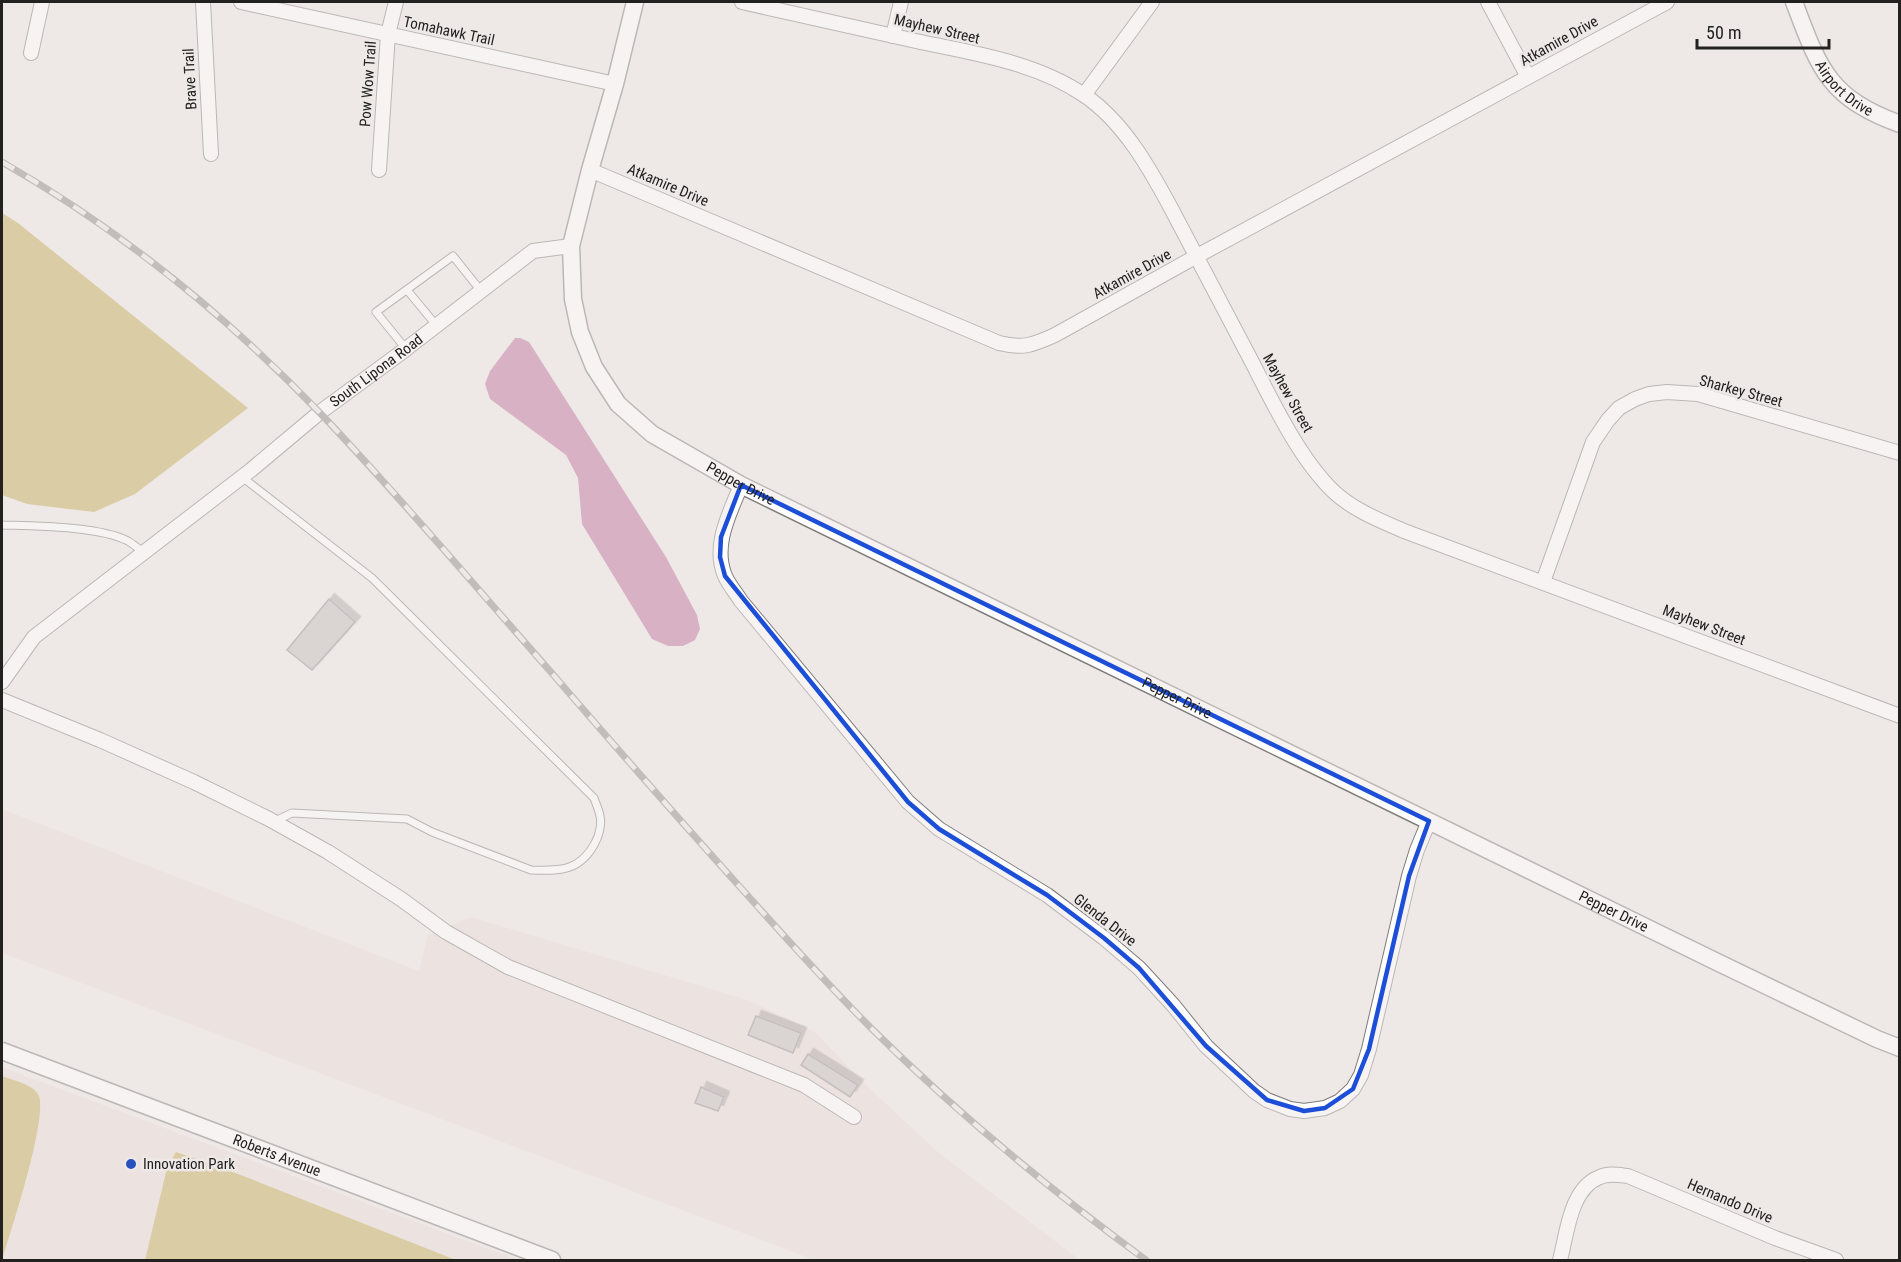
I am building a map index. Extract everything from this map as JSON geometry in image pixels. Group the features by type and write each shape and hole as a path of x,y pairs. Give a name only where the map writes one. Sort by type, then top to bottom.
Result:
{"street":[{"path":"31,53 42,2"},
{"name":"Brave Trail","path":"203,2 211,154"},
{"name":"Tomahawk Trail","path":"241,2 615,84"},
{"name":"Pow Wow Trail","path":"379,170 388,34 396,2"},
{"path":"572,246 635,2"},
{"name":"Mayhew Street","path":"742,2 992,57 1035,70 1084,95 1114,122 1137,152 1162,192 1276,409 1306,457 1332,490 1369,516 1899,716"},
{"path":"893,36 901,2"},
{"path":"1084,95 1152,2"},
{"path":"1488,2 1528,77"},
{"name":"Atkamire Drive","path":"590,170 999,343 1023,347 1055,335 1667,2"},
{"name":"Airport Drive","path":"1794,2 1820,65 1836,88 1854,103 1899,124"},
{"name":"South Lipona Road","path":"2,682 34,637 242,477 319,412 406,349 533,251 572,246"},
{"name":"Pepper Drive","path":"572,246 573,299 580,332 594,367 618,404 651,434 741,484 1738,972 1899,1048"},
{"name":"Sharkey Street","path":"1544,582 1593,442 1619,408 1635,399 1667,392 1698,394 1899,453"},
{"name":"Glenda Drive","path":"741,484 721,537 720,557 725,576 741,601 908,802 939,829 1047,895 1104,939 1139,969 1173,1005 1206,1046 1254,1091 1267,1100 1290,1109 1304,1111 1325,1108 1340,1101 1353,1089 1369,1049 1409,876 1429,821"},
{"path":"2,700 121,749 273,821 328,852 401,899 446,932 508,967 804,1085 854,1117"},
{"name":"Roberts Avenue","path":"2,1051 552,1260"},
{"name":"Hernando Drive","path":"1560,1260 1577,1196 1588,1184 1599,1177 1611,1174 1628,1176 1775,1238 1836,1260"}],"lane":[{"path":"406,349 376,312 453,256 481,291"},
{"path":"407,290 436,325"},
{"path":"242,477 372,578 594,798 601,817 598,837 588,855 577,864 564,869 545,870 531,870 432,832 407,819 292,813 273,821"},
{"path":"2,525 87,530 110,534 128,541 143,552"}],"highlighted area":[{"path":"741,485 1429,821 1409,876 1369,1049 1353,1089 1325,1108 1304,1111 1267,1100 1206,1046 1139,968 1104,938 1047,895 939,829 908,802 725,576 720,557 721,537"}],"shaded area":[{"path":"2,213 18,223 248,408 135,494 94,512 27,504 2,495"},
{"path":"515,338 529,342 666,557 697,615 700,629 695,640 683,646 668,646 652,639 582,524 578,478 566,455 490,399 485,384 490,371"},
{"path":"2,809 419,971 428,935 471,917 751,1001 815,1032 868,1087 938,1152 1080,1260 814,1260 2,953"},
{"name":"Innovation Park","path":"2,1067 518,1260 2,1260"},
{"path":"2,1076 27,1085 35,1091 38,1094 40,1106 39,1124 28,1174 2,1260"},
{"path":"176,1152 223,1168 456,1260 145,1260 167,1168"}],"building":[{"path":"329,599 355,622 312,670 287,650"},
{"path":"756,1016 801,1033 793,1053 748,1035"},
{"path":"808,1054 858,1085 850,1097 801,1065"},
{"path":"701,1087 724,1097 718,1111 695,1103"}],"railway":[{"path":"2,162 130,245 210,309 285,378 437,541 692,834 854,1011 937,1090 1004,1149 1146,1260"}],"place":[{"name":"Innovation Park","path":"131,1164"}]}
